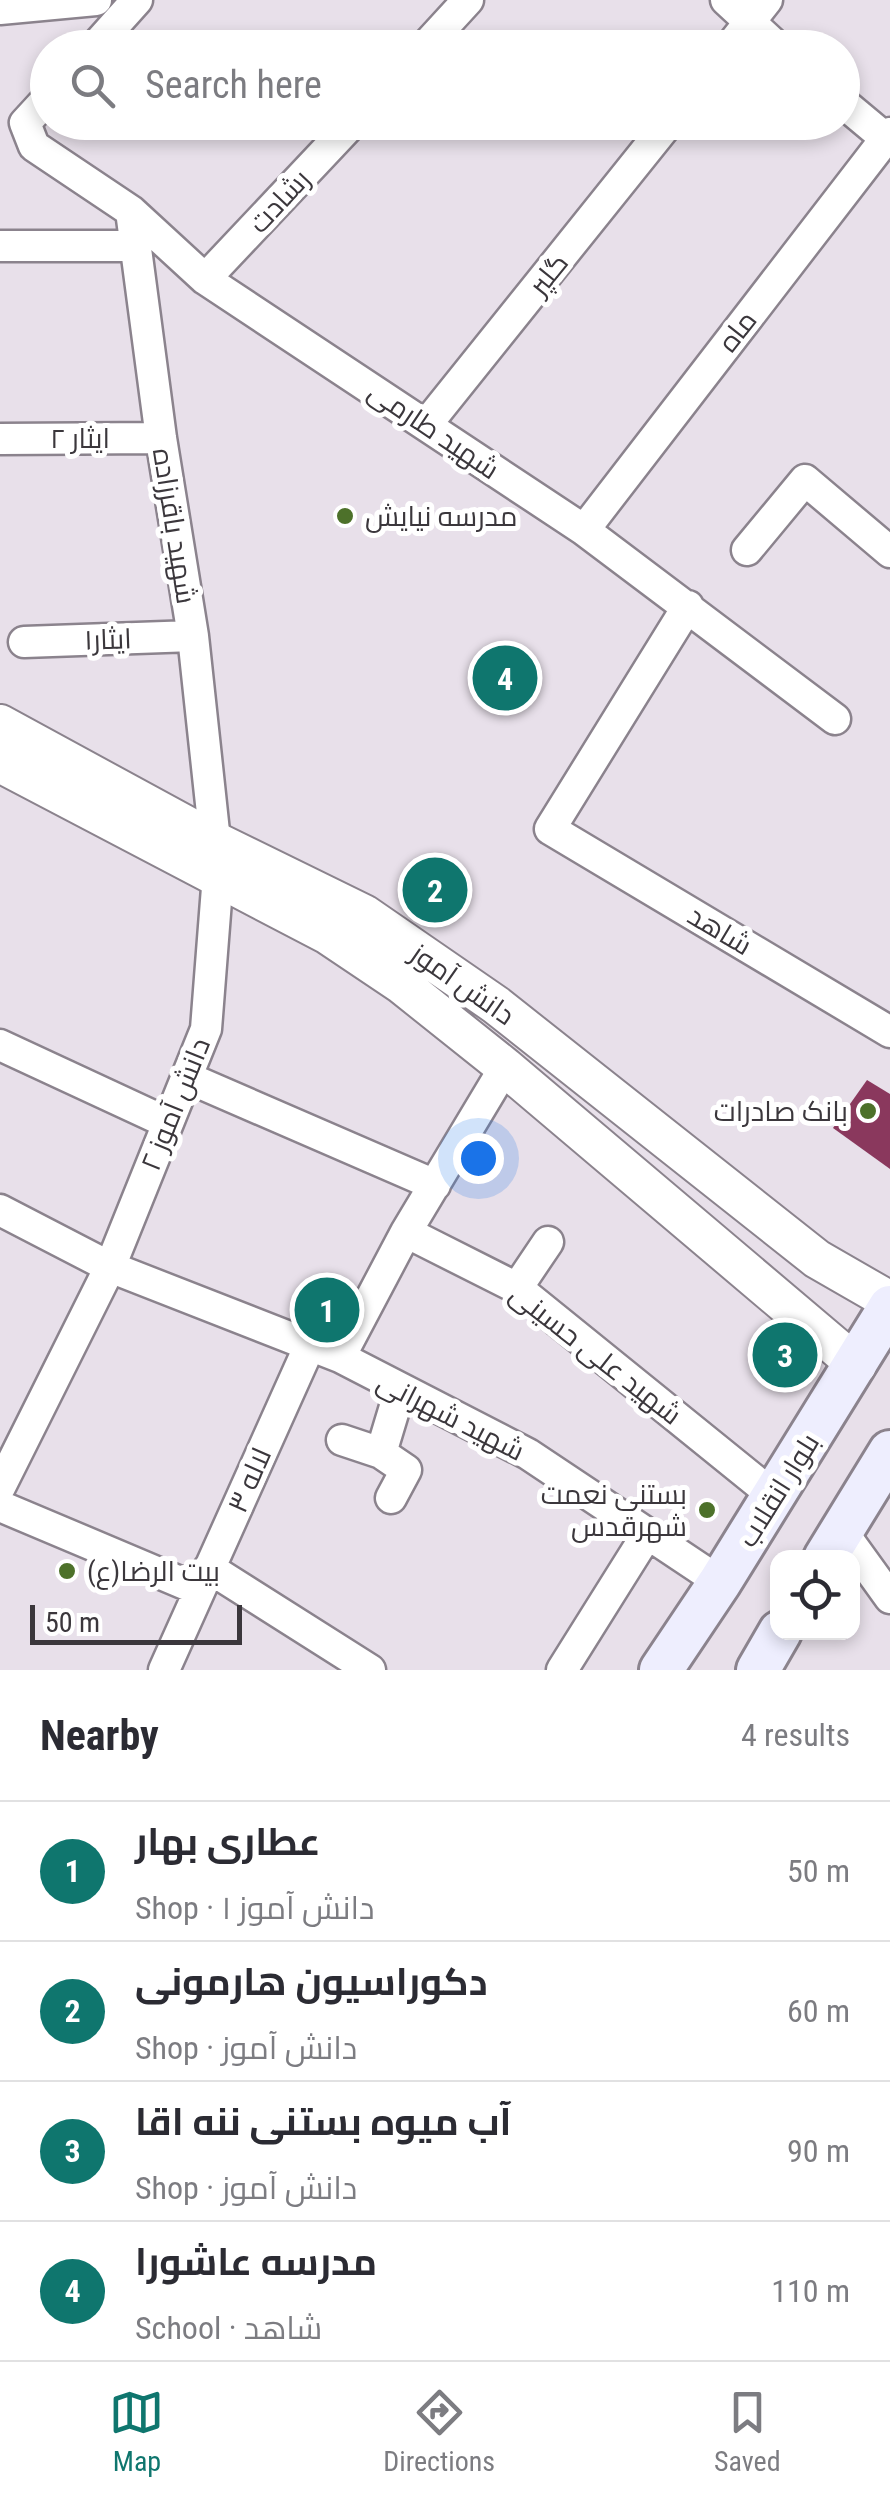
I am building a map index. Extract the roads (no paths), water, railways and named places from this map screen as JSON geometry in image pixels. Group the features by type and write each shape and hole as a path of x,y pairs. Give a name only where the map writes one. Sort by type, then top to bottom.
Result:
{"main road":[{"name":"بلوار انقلاب","path":"661,1670 856,1366 890,1304"},
{"path":"833,1544 890,1452"},
{"path":"758,1670 775,1640"}],"street":[{"path":"0,9 96,0"},
{"path":"110,30 137,0"},
{"path":"440,30 468,0"},
{"path":"726,0 758,12"},
{"path":"860,116 889,138"},
{"name":"ماه","path":"584,530 889,138"},
{"name":"شهید طارمی","path":"32,140 34,146 131,211 205,279 584,530 835,719"},
{"name":"رشادت","path":"205,279 336,140"},
{"name":"گلپر","path":"426,425 655,140"},
{"name":"شهید باقرزاده","path":"131,211 192,636 217,858"},
{"path":"0,246 136,246"},
{"name":"ایثار ۲","path":"0,438 161,438"},
{"path":"748,550 805,480 890,550"},
{"name":"شاهد","path":"688,606 550,828 890,1032"},
{"name":"ایثار۱","path":"24,642 192,636"},
{"name":"دانش آموز","path":"0,724 217,858 401,984 505,1067 856,1366"},
{"name":"دانش آموز","path":"0,764 217,858 364,914 481,995 817,1260 890,1304"},
{"name":"دانش آموز ۲","path":"0,1488 110,1267 206,1029 217,858"},
{"path":"0,1045 168,1123"},
{"path":"340,1358 406,1232 505,1067"},
{"path":"186,1077 434,1185"},
{"name":"شهید شهرانی","path":"0,1210 110,1267 340,1358 528,1454 720,1582"},
{"name":"شهید علی حسینی","path":"406,1232 517,1288 774,1496"},
{"path":"517,1288 548,1242"},
{"path":"788,1305 814,1295 822,1280 817,1260"},
{"name":"لاله ۳","path":"164,1670 310,1345"},
{"path":"381,1453 400,1390"},
{"path":"342,1440 381,1453 406,1470 391,1498"},
{"path":"0,1506 204,1579 370,1670"},
{"path":"562,1670 646,1536"},
{"path":"833,1544 890,1598"}],"place":[{"name":"مدرسه نیایش","path":"345,516"},
{"name":"مدرسه عاشورا","path":"505,678"},
{"name":"دکوراسیون هارمونی","path":"435,890"},
{"name":"بانک صادرات","path":"868,1111"},
{"name":"عطاری بهار","path":"327,1310"},
{"name":"آب میوه بستنی ننه اقا","path":"785,1355"},
{"name":"بستنی نعمت شهرقدس","path":"707,1510"},
{"name":"بیت الرضا(ع)","path":"67,1571"}]}
